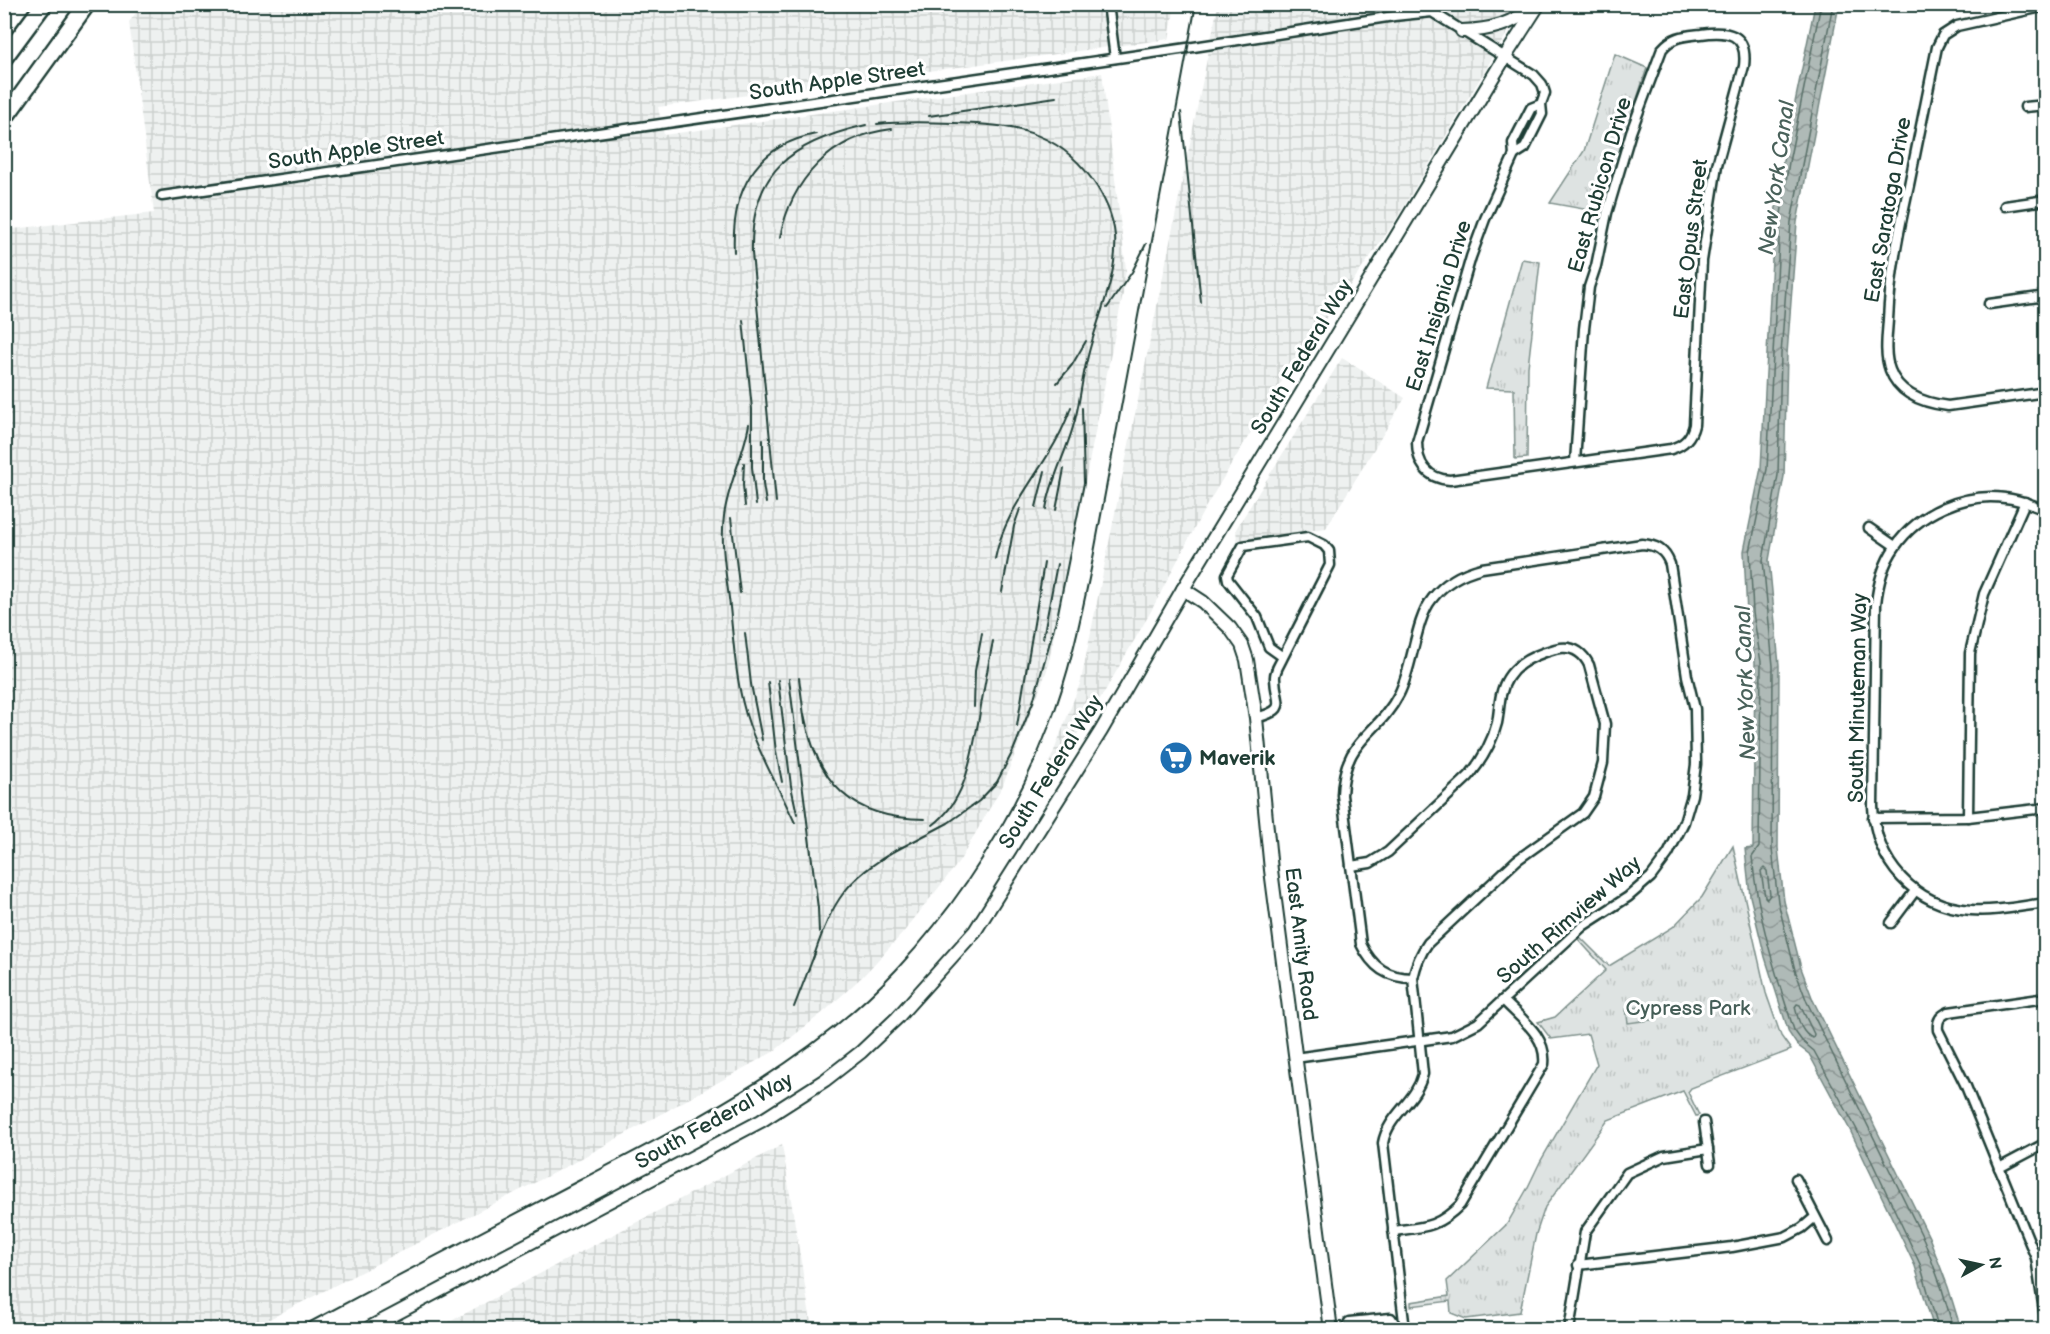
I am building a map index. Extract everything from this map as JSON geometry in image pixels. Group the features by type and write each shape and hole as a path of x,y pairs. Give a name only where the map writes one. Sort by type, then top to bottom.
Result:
{"highway":[{"path":"4,58 44,4"},
{"path":"4,118 87,4"}],"main road":[{"path":"1462,31 1498,27 1527,12 1535,4"},
{"name":"South Federal Way","path":"365,1329 761,1121 825,1080 861,1052 897,1018 975,931 1101,731 1183,589 1539,4"},
{"name":"East Amity Road","path":"1183,589 1203,602 1230,628 1242,645 1246,660 1256,718 1271,870 1331,1329"}],"street":[{"path":"1108,4 1115,58"},
{"path":"1439,4 1432,12 1505,57"},
{"name":"East Saratoga Drive","path":"2046,6 1957,26 1943,35 1937,47 1897,239 1888,302 1886,349 1890,370 1903,389 1918,399 1933,404 1948,406 2046,392"},
{"name":"South Apple Street","path":"162,196 1432,12"},
{"name":"East Rubicon Drive","path":"1575,462 1589,287 1596,266 1607,213 1631,132 1662,49 1670,40 1679,36 1721,31 1738,39 1743,47"},
{"name":"East Opus Street","path":"1575,462 1671,449 1680,446 1689,438 1694,425 1702,261 1717,165 1744,66 1743,47"},
{"name":"East Insignia Drive","path":"1505,57 1534,75 1542,84 1545,93 1541,104 1531,108 1513,143 1514,156 1485,219 1471,257 1416,442 1417,453 1425,470 1442,479 1450,480 1575,462"},
{"path":"2025,107 2046,105"},
{"path":"2005,206 2046,201"},
{"path":"1989,304 2046,296"},
{"name":"South Minuteman Way","path":"1915,891 1899,876 1881,847 1873,818 1878,582 1895,546 1912,528 1931,514 1949,505 1968,499 1987,497 2025,502 2046,510"},
{"path":"1968,817 1970,653 1984,594 2025,502"},
{"path":"1869,528 1895,546"},
{"path":"1256,718 1272,713 1278,707 1280,700 1275,680 1276,672 1330,565 1329,551 1324,545 1308,537 1242,546 1227,574 1228,580 1257,617 1269,647 1283,657"},
{"name":"South Rimview Way","path":"1295,1058 1452,1036 1478,1023 1583,926 1628,897 1651,877 1668,854 1684,822 1692,795 1696,764 1695,709 1687,676 1670,564 1662,550 1653,544 1642,544 1482,568 1460,576 1442,588 1431,600 1424,613 1408,673 1399,694 1386,714 1356,746 1346,767 1342,795 1351,866"},
{"path":"1400,1326 1393,1231 1383,1143 1389,1125 1420,1086 1423,1074 1413,978 1419,958 1428,943 1517,860 1583,813 1594,797 1603,763 1605,724 1589,665 1579,651 1559,648 1533,656 1515,669 1503,686 1492,738 1478,765 1469,776 1379,859 1351,866 1361,944 1368,958 1378,969 1391,976 1413,978"},
{"path":"1873,818 1968,817 2046,808"},
{"path":"1891,923 1915,891 1946,905 1971,910 1992,910 2046,903"},
{"path":"2046,998 1949,1012 1939,1018 1938,1030 1965,1084 2036,1258 2046,1324"},
{"path":"1393,1231 1430,1226 1441,1222 1460,1205 1544,1064 1545,1052 1541,1041 1503,1000"},
{"path":"1704,1122 1710,1164"},
{"path":"1999,1168 2046,1143"},
{"path":"1569,1329 1585,1232 1627,1173 1664,1156 1708,1149"},
{"path":"1796,1179 1828,1241"},
{"path":"1578,1265 1732,1247 1785,1237 1794,1234 1815,1217"},
{"path":"2036,1258 2046,1257"},
{"path":"1346,1329 1349,1323 1391,1318 1400,1326"}],"shaded area":[{"path":"142,5 1175,5 1169,39 658,107 664,135 1102,73 1126,269 1123,294 1047,670 1003,785 959,862 902,934 863,976 826,1010 773,1052 571,1164 250,1329 5,1329 4,230 154,213 129,22"},
{"path":"1218,5 1524,5 1392,226 1280,384 1205,508 1150,613 1105,691 1035,800 1081,681"},
{"path":"1342,358 1405,398 1326,528 1237,541 1236,529"},
{"path":"782,1145 812,1329 436,1329"}],"green space":[{"path":"1615,54 1647,68 1600,212 1550,203 1584,151"},
{"path":"1522,259 1540,262 1528,367 1527,458 1515,459 1514,389 1486,388"},
{"name":"Cypress Park","path":"1733,846 1766,993 1781,1036 1791,1050 1691,1088 1688,1092 1699,1115 1696,1116 1683,1091 1608,1120 1545,1207 1536,1234 1520,1312 1466,1319 1451,1313 1450,1301 1411,1306 1411,1302 1449,1296 1447,1281 1507,1224 1597,1064 1588,1034 1551,1039 1538,1022 1555,1017 1606,970 1578,939 1580,937 1609,966 1673,927 1702,897"},
{"path":"1655,1005 1657,1019 1628,1023 1626,1009"}],"water":[{"path":"1815,5 1839,5 1797,222 1787,354 1784,476 1769,560 1779,665 1778,848 1784,901 1801,968 1813,1000 1929,1237 1961,1329 1934,1329 1915,1266 1850,1130 1809,1054 1797,1045 1789,1033 1765,957 1750,896 1745,849 1753,848 1755,662 1747,614 1744,551 1761,468 1774,221 1783,161"}],"railway":[{"path":"295,1330 663,1136 746,1089 786,1063 862,1004 920,943 964,885 1003,824 1020,792 1056,707 1073,648 1091,569 1196,4"},
{"path":"929,116 1056,97"},
{"path":"1181,112 1201,302"},
{"path":"877,124 896,122 975,124 1013,128 1030,133 1062,149 1077,162 1104,198 1115,236 1113,268 1087,360 1070,437 1051,488 1046,509"},
{"path":"776,502 752,253 753,225 759,201 768,181 780,165 797,151 817,141 866,125"},
{"path":"780,238 785,217 794,197 817,164 850,141 870,133 892,129"},
{"path":"734,252 737,210 742,191 751,175 762,161 777,149 795,140 816,134"},
{"path":"1107,308 1132,272 1146,244"},
{"path":"743,320 752,409 752,467 756,505"},
{"path":"1057,383 1072,365 1086,341"},
{"path":"995,559 1009,519 1053,446 1071,407"},
{"path":"895,851 948,823 979,801 997,782 1013,751 1033,702 1058,613 1084,483 1082,408"},
{"path":"749,424 729,492 723,527 724,562 734,651 741,696 749,724 795,823"},
{"path":"763,439 763,484 766,503"},
{"path":"744,463 745,506"},
{"path":"1056,510 1064,469"},
{"path":"1036,507 1045,471"},
{"path":"1002,592 1014,526 1020,509"},
{"path":"731,518 740,593"},
{"path":"1017,726 1044,563"},
{"path":"1043,638 1057,564"},
{"path":"745,633 751,684 762,740"},
{"path":"974,707 975,671 982,633"},
{"path":"933,825 953,803 966,776 993,641"},
{"path":"799,678 805,723"},
{"path":"789,679 818,908 819,932"},
{"path":"778,680 791,786 797,814"},
{"path":"768,682 782,782"},
{"path":"804,714 818,760 842,793 858,804 877,812 925,819"},
{"path":"813,959 827,921 844,893 867,870 901,847"},
{"path":"794,1007 815,953"}],"place":[{"name":"Maverik","path":"1176,758"}],"water label":[{"name":"New York Canal","path":"1777,178"},
{"name":"New York Canal","path":"1746,683"}]}
